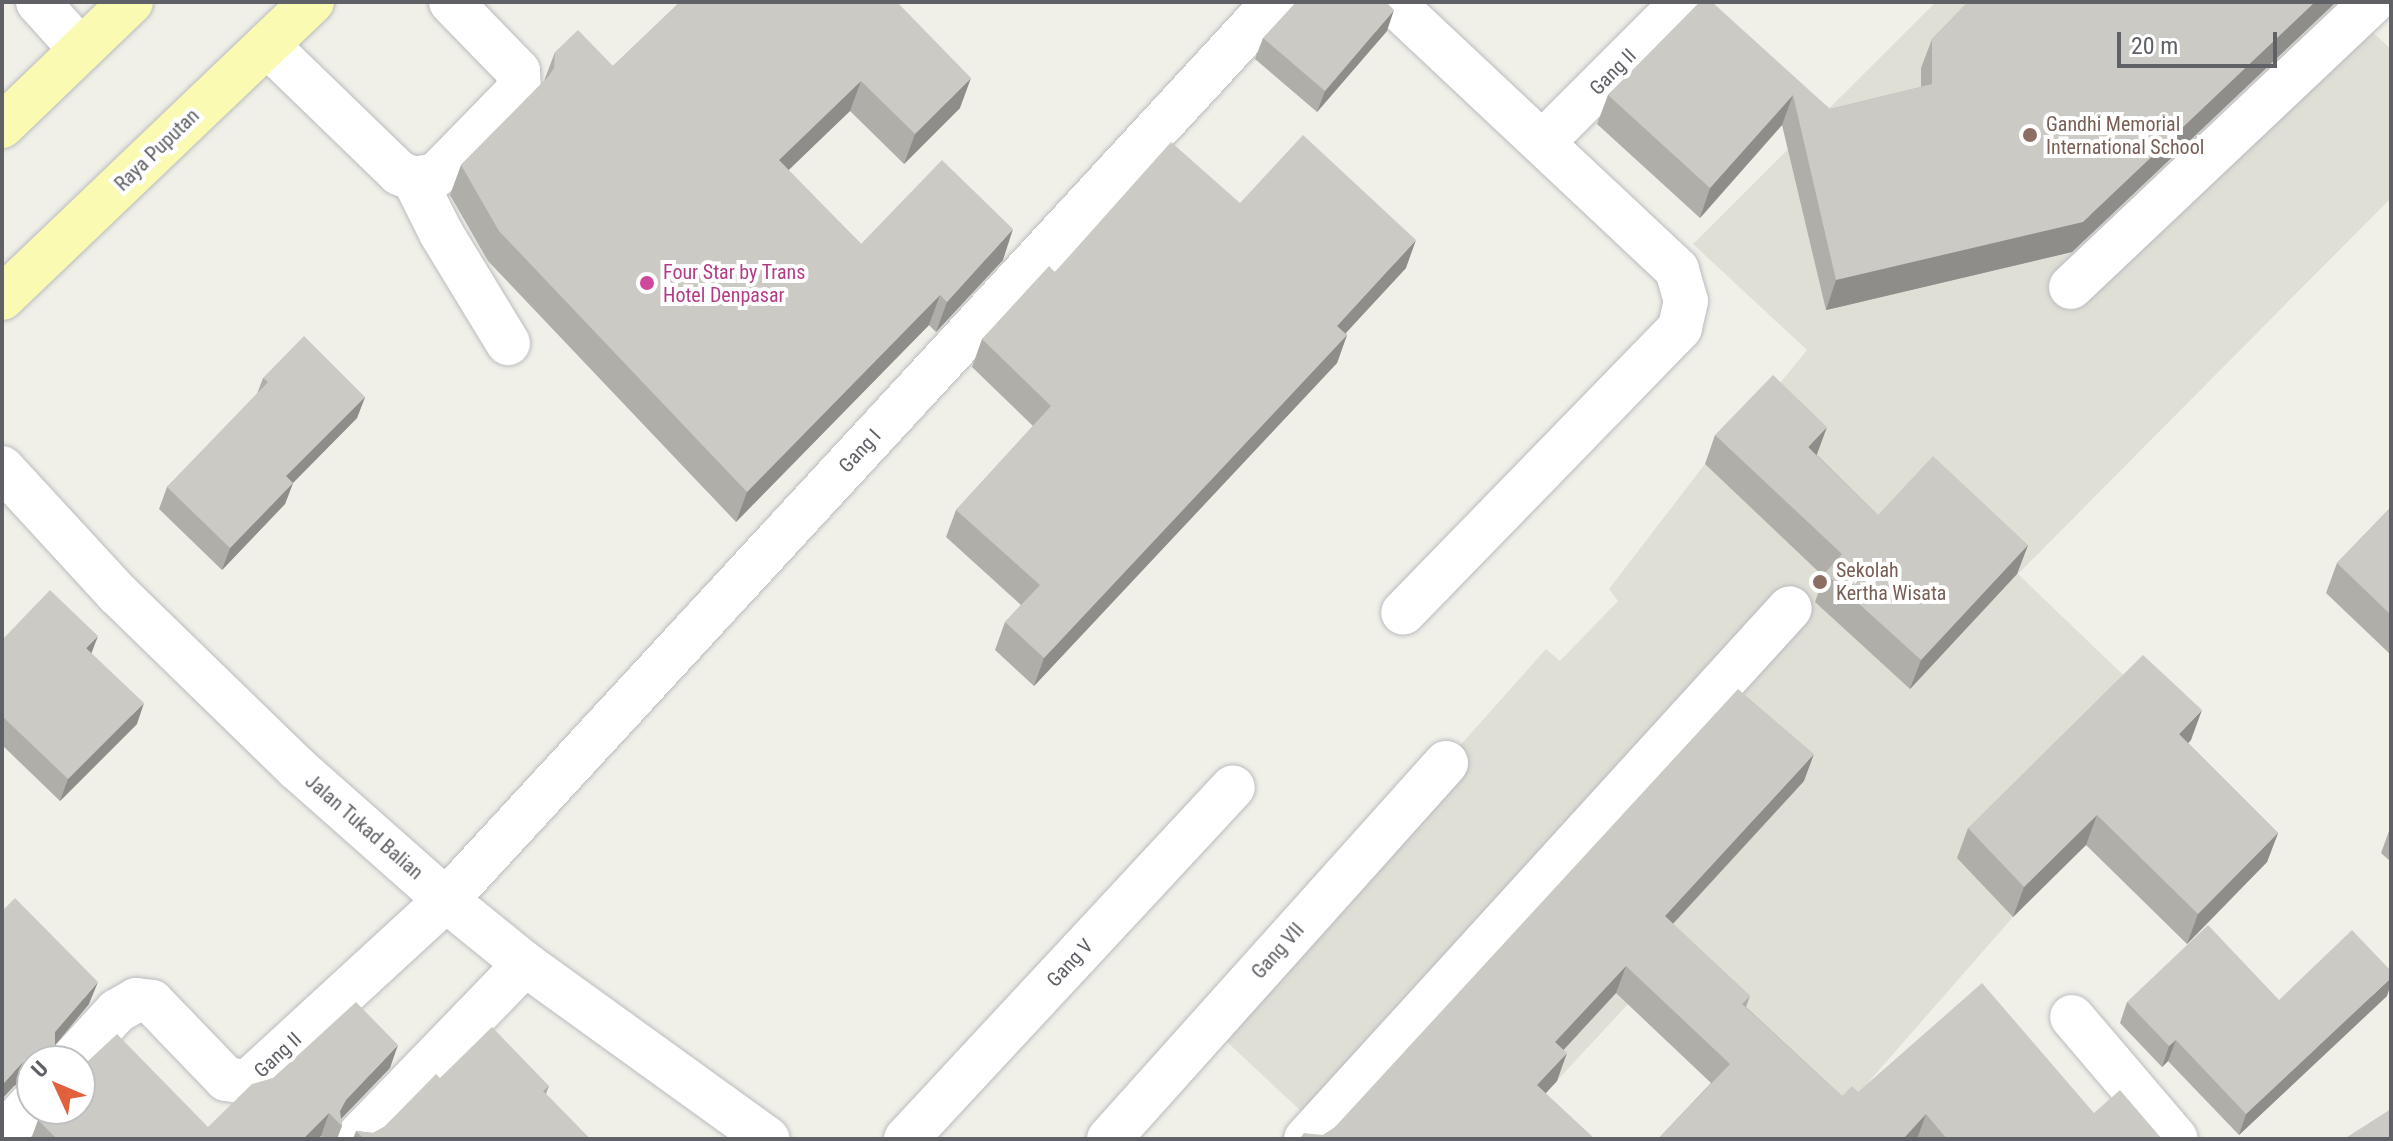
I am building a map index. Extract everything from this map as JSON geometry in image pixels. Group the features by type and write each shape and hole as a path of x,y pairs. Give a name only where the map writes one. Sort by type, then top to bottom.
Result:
{"main road":[{"path":"2,126 131,2"},
{"name":"Raya Puputan","path":"2,298 312,2"}],"street":[{"path":"38,2 81,50"},
{"path":"267,45 399,173 414,179 436,175 519,90 518,71 451,2"},
{"name":"Gang I","path":"446,900 1274,2"},
{"path":"1392,2 1677,270 1686,301 1680,328 1403,613"},
{"name":"Gang II","path":"1543,142 1683,2"},
{"path":"2071,287 2372,2"},
{"path":"414,179 441,233 508,343"},
{"name":"Jalan Tukad Balian","path":"2,468 118,594 264,735 446,900 525,964 758,1136"},
{"path":"1306,1139 1790,608"},
{"path":"1725,680 1760,711"},
{"name":"Gang VII","path":"1109,1139 1446,763"},
{"name":"Gang V","path":"906,1139 1233,787"},
{"name":"Gang II","path":"86,1045 117,1011 136,1000 152,1002 226,1079 248,1082 446,900"},
{"path":"356,1139 525,964"},
{"path":"2072,1017 2176,1139"},
{"path":"2,1136 16,1121"}],"shaded area":[{"name":"Sekolah Kertha Wisata","path":"1936,2 2390,2 2366,26 2391,49 2391,198 2018,574 2191,740 2013,917 1845,1109 1740,1024 1697,1069 1628,1004 1503,1139 1279,1139 1303,1113 1210,1026 1546,649 1560,661 1618,601 1609,589 1705,464 1763,404 1807,350 1693,244"}],"building":[{"path":"680,2 897,2 971,78 915,134 861,81 779,160 861,244 942,160 1013,229 947,302 940,295 747,492 499,231 461,165 548,77 554,68 555,52 578,30 613,66"},
{"path":"1296,2 1386,2 1394,10 1325,91 1263,38"},
{"path":"1700,2 1712,2 1830,109 1932,84 1932,39 1968,2 2315,2 2083,222 1836,280 1793,95 1710,188 1608,95"},
{"path":"1303,135 1416,240 1337,326 1347,335 1044,658 1005,622 1040,585 956,510 1051,406 982,339 1049,266 1055,272 1171,142 1240,203"},
{"path":"304,336 365,397 286,476 293,483 230,548 167,487 268,382 263,378"},
{"path":"1773,375 1827,427 1808,447 1878,515 1933,456 2028,545 1921,660 1825,573 1842,554 1715,435"},
{"path":"2391,507 2391,615 2337,563"},
{"path":"50,590 98,636 86,648 144,703 68,779 2,716 2,640"},
{"path":"2143,655 2202,710 2179,734 2278,833 2198,914 2097,815 2024,887 1968,828"},
{"path":"1738,689 1814,754 1665,916 1750,996 1742,1004 1842,1096 1852,1086 1858,1092 1982,983 2094,1113 2120,1090 2162,1139 1947,1139 1926,1114 1903,1139 1658,1139 1730,1064 1626,966 1555,1042 1567,1053 1537,1085 1595,1139 1299,1139 1304,1133 1323,1135 1334,1128"},
{"path":"15,898 98,982 55,1032 55,1045 16,1045 16,1070 2,1085 2,911"},
{"path":"2208,925 2279,1000 2352,930 2391,971 2391,978 2246,1114 2176,1040 2169,1046 2127,1002"},
{"path":"356,1002 398,1045 346,1100 340,1111 342,1126 329,1113 303,1139 57,1139 43,1125 96,1125 96,1054 117,1034 208,1127 252,1084 273,1078"},
{"path":"492,1027 549,1086 543,1091 590,1139 364,1139 356,1131 373,1133 384,1127 436,1074 440,1078"},
{"path":"2391,1109 2391,1139 2344,1139"}],"place":[{"name":"Gandhi Memorial International School","path":"2030,135"},
{"name":"Four Star by Trans Hotel Denpasar","path":"647,283"},
{"name":"Sekolah Kertha Wisata","path":"1820,582"}]}
